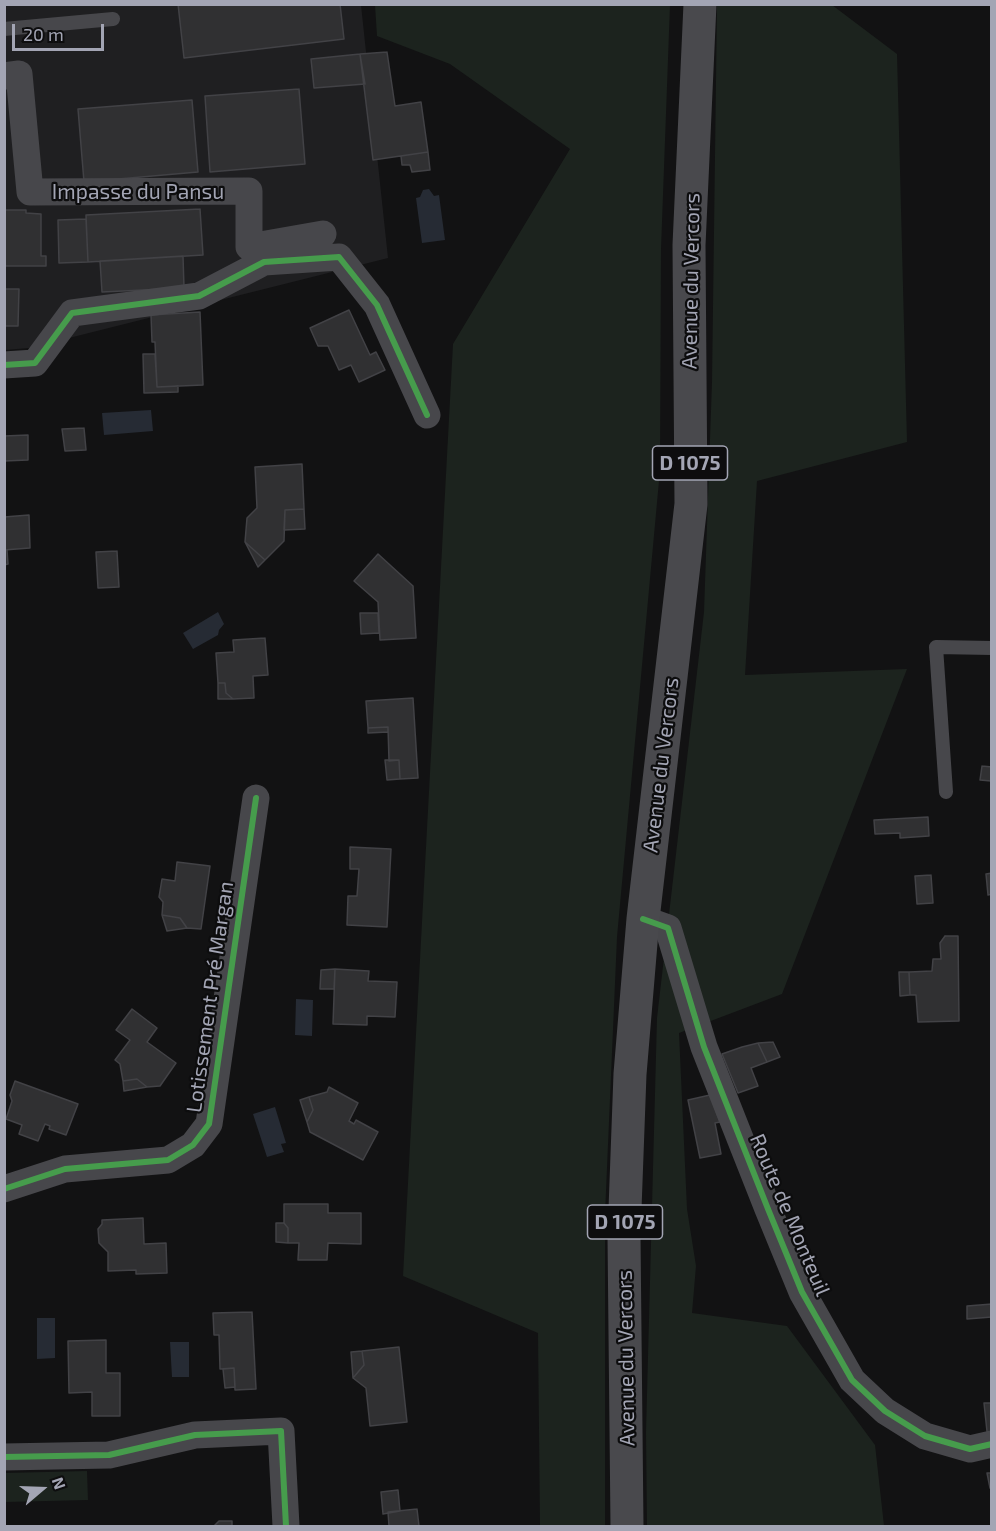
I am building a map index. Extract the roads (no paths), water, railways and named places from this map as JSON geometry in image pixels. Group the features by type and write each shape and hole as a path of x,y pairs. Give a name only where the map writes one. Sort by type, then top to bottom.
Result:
{"main road":[{"name":"Avenue du Vercors","path":"627,1527 624,1236 630,1074 643,919 691,504 689,245 700,4"}],"street":[{"name":"Impasse du Pansu","path":"4,76 19,74 30,192 249,191 249,247 323,234"},
{"path":"4,365 36,363 72,313 199,296 264,262 339,257 377,305 427,415"},
{"name":"Lotissement Pré Margan","path":"4,1189 65,1169 168,1160 194,1145 209,1124 256,798"},
{"name":"Route de Monteuil","path":"643,919 668,928 704,1047 802,1292 852,1380 885,1411 925,1436 970,1449 992,1443"},
{"path":"4,1457 109,1455 195,1435 281,1431 286,1527"}],"lane":[{"path":"4,29 113,19"},
{"path":"946,792 936,647 992,648"}]}
